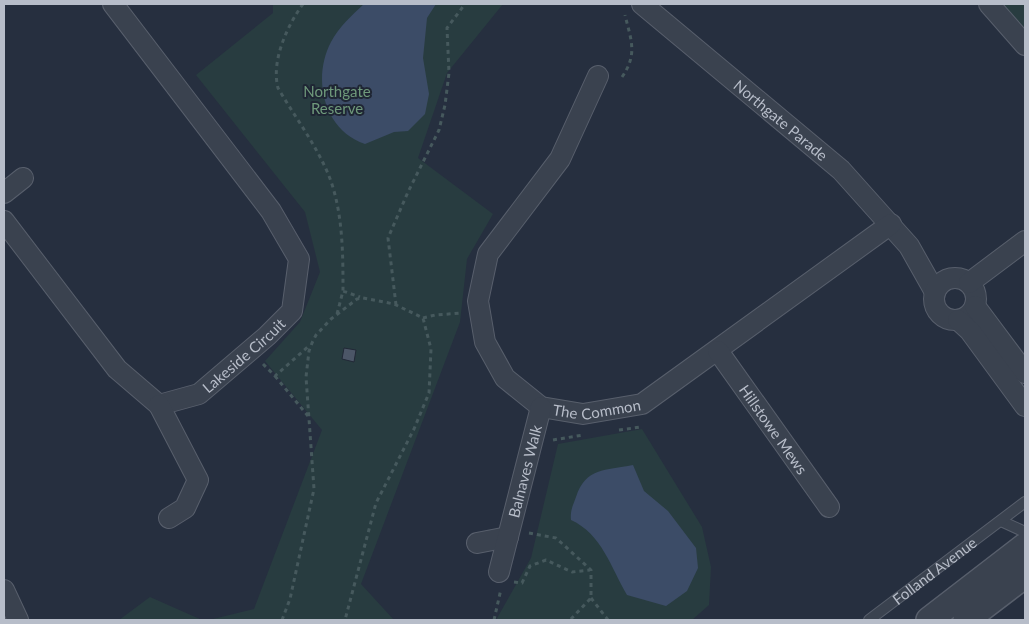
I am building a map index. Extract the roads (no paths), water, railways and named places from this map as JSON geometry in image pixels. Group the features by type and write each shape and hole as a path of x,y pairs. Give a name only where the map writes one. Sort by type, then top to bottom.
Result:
{"street":[{"name":"Lakeside Circuit","path":"113,4 271,211 299,259 292,312 199,394 159,405"},
{"path":"988,4 1025,45"},
{"name":"Northgate Parade","path":"645,8 841,170 909,246 935,292"},
{"name":"The Common","path":"598,76 560,159 488,254 478,301 485,342 506,378 541,407 583,414 642,404 718,351 891,224"},
{"path":"4,193 23,178"},
{"path":"4,221 117,369 159,405 198,480 185,508 169,518"},
{"path":"1025,241 961,280 945,280 935,292 935,304 941,314 958,320 970,331 1025,406"},
{"name":"Northgate Parade","path":"909,246 961,280"},
{"path":"958,320 968,315 975,306 976,293 961,280"},
{"path":"975,306 1025,373"},
{"name":"Hillstowe Mews","path":"718,351 829,507"},
{"name":"Balnaves Walk","path":"499,572 541,407"},
{"name":"Balnaves Walk","path":"477,543 508,536"},
{"path":"928,620 1025,546"},
{"path":"966,620 1025,575"},
{"path":"4,590 18,620"},
{"path":"4,613 12,620"}],"lane":[{"name":"Folland Avenue","path":"869,620 1025,502"},
{"path":"1001,521 1025,532"}],"water":[{"path":"364,4 436,4 427,18 423,58 429,94 425,114 408,131 394,132 365,144 351,137 339,127 325,101 322,86 325,56 331,42 342,26"},
{"path":"633,465 644,491 668,511 696,548 698,568 687,591 666,606 627,595 598,543 582,526 571,520 573,505 585,480 598,472"}],"park label":[{"name":"Northgate Reserve","path":"337,100"}]}
